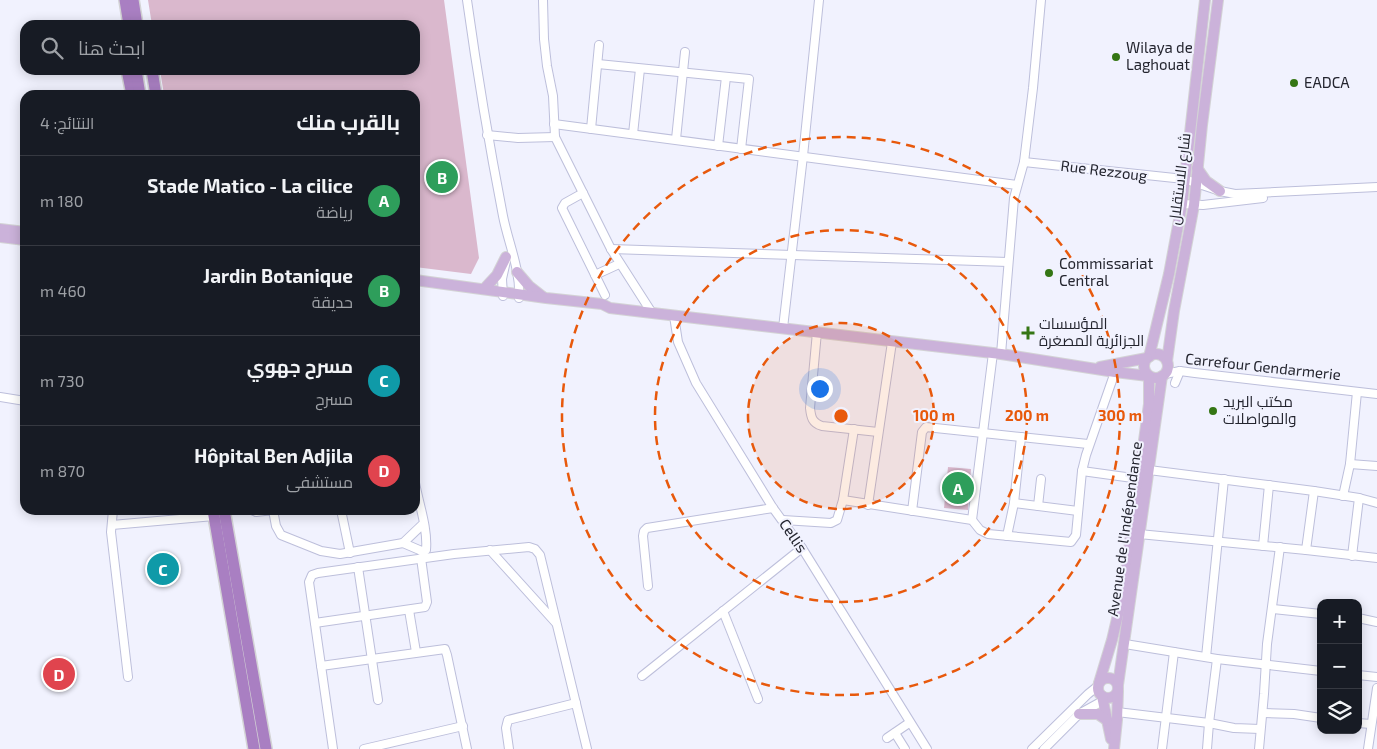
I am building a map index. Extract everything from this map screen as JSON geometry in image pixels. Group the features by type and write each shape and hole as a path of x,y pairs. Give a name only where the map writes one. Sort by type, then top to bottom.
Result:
{"highway":[{"path":"124,20 128,2"},
{"path":"128,2 128,20"},
{"path":"128,2 135,20"},
{"path":"128,75 131,90"},
{"path":"137,75 139,90"},
{"path":"146,75 148,90"},
{"path":"153,75 155,90"},
{"path":"217,515 254,749"},
{"path":"218,515 266,749"}],"main road":[{"path":"1149,376 1144,365 1148,358 1170,274 1182,204 1205,0"},
{"name":"شارع الاستقلال","path":"1165,369 1194,205 1218,0"},
{"path":"1195,85 1207,86"},
{"path":"1191,124 1202,125"},
{"path":"1197,168 1206,181 1220,191"},
{"path":"0,229 20,231"},
{"path":"0,237 20,239"},
{"path":"484,290 497,275 506,257"},
{"path":"517,272 529,286 546,298"},
{"path":"420,281 602,309 652,312 997,354 1156,378 1165,369"},
{"path":"420,286 502,294"},
{"path":"519,297 602,304 610,308"},
{"name":"Carrefour Gendarmerie","path":"1148,358 1159,355 1165,369"},
{"path":"1094,368 1148,358"},
{"name":"Avenue de l'Indépendance","path":"1113,749 1118,688 1139,534 1158,398 1165,369"},
{"name":"Avenue de l'Indépendance","path":"1113,749 1102,693 1123,593 1150,397 1149,376"},
{"path":"1108,678 1114,680 1118,688 1114,696 1102,693 1108,678"},
{"path":"1079,714 1098,714 1108,721"}],"street":[{"path":"467,0 487,135 506,234 517,272 519,297"},
{"path":"543,0 544,39 552,96 555,137 619,264 652,312"},
{"path":"783,328 819,0"},
{"path":"972,520 983,434 997,354 1014,198 1024,162 1041,0"},
{"path":"592,130 600,45"},
{"path":"676,139 685,52"},
{"path":"598,64 749,79 741,149"},
{"path":"633,134 640,68"},
{"path":"718,146 726,77"},
{"path":"554,124 1017,185"},
{"path":"487,135 518,138 555,137"},
{"name":"Rue Rezzoug","path":"1024,162 1184,179 1220,191 1245,195 1377,186"},
{"path":"1182,204 1211,205 1276,197 1377,192"},
{"path":"583,193 565,203 562,208 605,295"},
{"path":"502,294 502,280 506,257 506,234"},
{"path":"611,249 1008,262"},
{"path":"595,275 619,264"},
{"name":"Cellis","path":"674,316 678,342 696,383 774,508 802,548 927,749"},
{"path":"817,332 810,408 812,419 822,426 878,432"},
{"path":"868,505 892,342"},
{"path":"1165,369 1180,371 1175,383"},
{"name":"Carrefour Gendarmerie","path":"1180,371 1377,394"},
{"path":"842,500 972,520 983,533 1071,542 1076,535 1082,471 1088,444 1115,372"},
{"path":"1344,496 1350,464 1357,392"},
{"path":"0,397 20,400"},
{"path":"912,511 923,429 928,426 983,434 1088,444"},
{"path":"783,520 836,522 838,520 854,428"},
{"path":"1007,536 1014,503 1021,437"},
{"path":"1350,464 1377,466"},
{"path":"1149,470 1314,491 1377,503"},
{"path":"1082,471 1140,478"},
{"path":"1038,506 1042,479"},
{"path":"1206,656 1224,480"},
{"path":"1263,546 1269,485"},
{"path":"1306,550 1314,491"},
{"path":"1352,556 1358,498"},
{"path":"1014,503 1078,511"},
{"path":"648,586 643,536 647,528 774,508"},
{"path":"403,543 424,552 426,551 420,509"},
{"path":"113,515 112,532 128,677"},
{"path":"112,525 193,515"},
{"path":"275,515 276,526 281,535 333,554 350,553 403,543 423,524"},
{"path":"342,515 350,553"},
{"path":"1139,534 1377,558"},
{"path":"333,749 309,582 310,578 318,573 421,558 529,547 538,552 587,749"},
{"path":"1259,749 1267,665 1267,644 1280,547"},
{"path":"642,676 802,548"},
{"path":"490,550 557,625"},
{"path":"315,623 424,607 427,602 421,558"},
{"path":"358,567 378,700"},
{"path":"1273,609 1317,614"},
{"path":"408,610 416,652"},
{"path":"723,611 758,699"},
{"path":"1362,619 1377,622"},
{"path":"1125,644 1317,671"},
{"path":"321,666 446,649 467,749"},
{"path":"1162,749 1174,652"},
{"path":"1207,749 1217,658"},
{"path":"1362,675 1377,677"},
{"path":"1368,749 1377,688"},
{"path":"1044,749 1102,693"},
{"path":"1032,749 1088,694 1102,693"},
{"path":"509,749 506,728 508,720 576,702"},
{"path":"1117,712 1260,730"},
{"path":"1263,713 1294,714 1317,717"},
{"path":"887,738 910,723"},
{"path":"1362,723 1371,724"},
{"path":"364,749 462,726"},
{"path":"895,733 905,749"}],"shaded area":[{"path":"148,0 444,0 479,258 471,274 420,268 420,90 163,90 161,75 420,75 420,20 151,20"},
{"path":"948,467 971,469 968,510 944,508"}],"place":[{"name":"Wilaya de Laghouat","path":"1116,57"},
{"name":"EADCA","path":"1294,83"},
{"name":"Jardin Botanique","path":"442,177"},
{"name":"Commissariat Central","path":"1049,273"},
{"name":"المؤسسات الجزائرية المصغرة","path":"1028,333"},
{"name":"مكتب البريد والمواصلات","path":"1213,411"},
{"name":"Stade Matico - La cilice","path":"958,488"},
{"name":"مسرح جهوي","path":"163,569"},
{"name":"Hôpital Ben Adjila","path":"59,674"}]}
